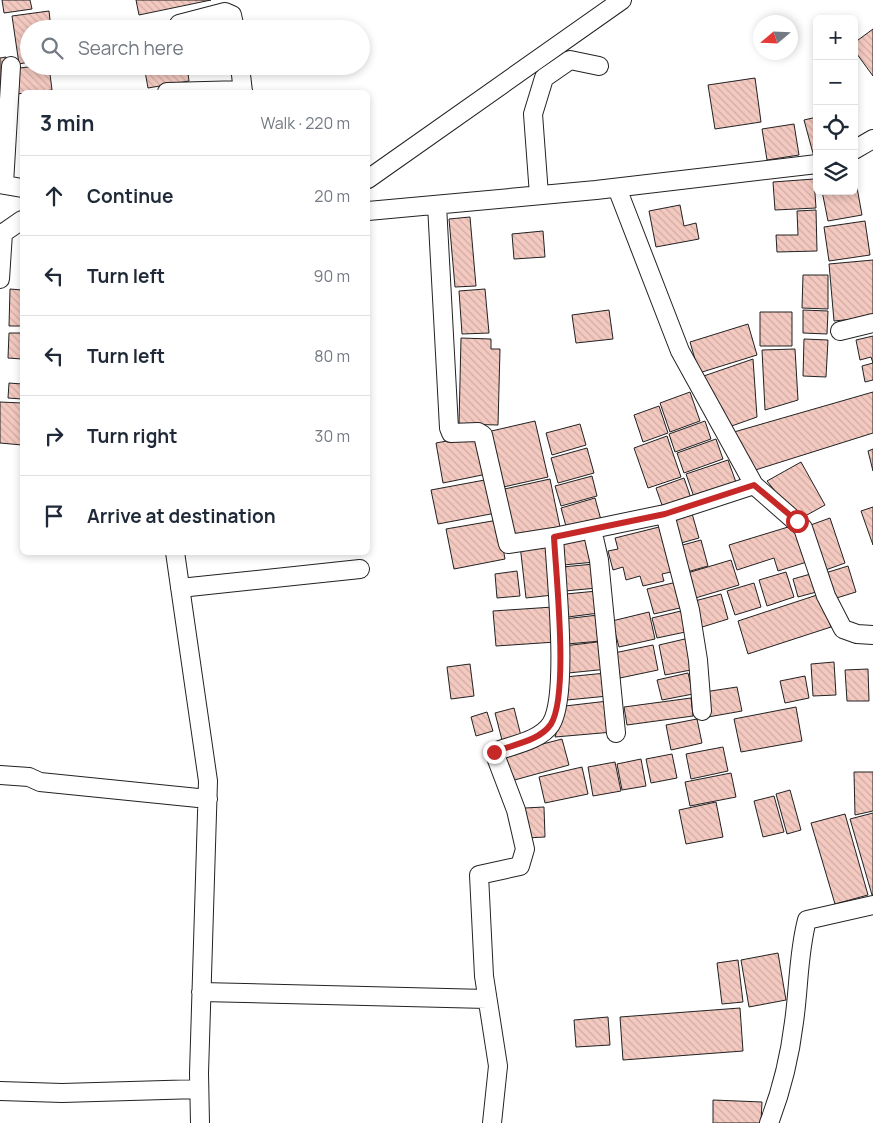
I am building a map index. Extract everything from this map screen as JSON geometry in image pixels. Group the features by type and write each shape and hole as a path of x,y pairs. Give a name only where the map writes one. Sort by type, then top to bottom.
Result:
{"street":[{"path":"370,178 622,0"},
{"path":"194,20 225,12 232,15 233,20"},
{"path":"540,195 533,114 544,78 570,60 599,66"},
{"path":"11,66 2,184 20,188"},
{"path":"241,75 243,90"},
{"path":"858,148 873,139"},
{"path":"370,211 617,188 813,164"},
{"path":"617,188 680,351 754,485 803,528 826,596 843,629 857,634 873,634"},
{"path":"437,205 449,428 451,433 478,432 483,435 508,544 554,537 665,514 754,485"},
{"path":"0,279 3,233 20,221"},
{"path":"840,331 873,323"},
{"path":"665,514 690,610 698,660 702,711"},
{"path":"592,529 599,560 616,733"},
{"path":"492,1123 498,1066 484,976 479,875 520,866 525,849 516,810 494,752 540,735 552,723 561,682 554,537"},
{"path":"175,555 208,781 201,992 200,1123"},
{"path":"180,588 360,569"},
{"path":"0,775 29,777 40,782 208,799"},
{"path":"769,1123 775,1108 794,1023 800,946 807,920 873,905"},
{"path":"201,992 487,999"},
{"path":"0,1091 62,1093 199,1089"}],"building":[{"path":"2,0 30,0 32,9 4,13"},
{"path":"136,0 211,0 139,15"},
{"path":"49,11 50,20 20,20 19,64 12,16"},
{"path":"873,29 873,76 858,55 858,40"},
{"path":"6,57 9,82 0,84 0,58"},
{"path":"20,68 20,75 50,75 52,90 20,90 20,94 16,94 12,69"},
{"path":"146,75 188,75 189,81 148,88"},
{"path":"755,78 761,122 715,129 708,85"},
{"path":"813,118 813,153 804,120"},
{"path":"794,124 799,155 767,160 762,129"},
{"path":"813,179 813,195 815,195 816,208 775,210 773,182"},
{"path":"858,193 862,215 828,221 823,195 858,195"},
{"path":"680,205 684,226 696,223 699,239 656,247 649,211"},
{"path":"816,210 817,251 777,252 776,235 798,235 797,211"},
{"path":"470,217 476,286 455,287 449,219"},
{"path":"865,221 870,255 829,261 824,227"},
{"path":"543,231 545,257 514,259 512,234"},
{"path":"873,260 873,317 834,321 829,264"},
{"path":"803,275 828,275 828,309 802,308"},
{"path":"10,289 20,290 20,326 9,326"},
{"path":"485,289 489,333 462,334 459,291"},
{"path":"609,310 613,339 576,343 572,315"},
{"path":"803,310 828,311 827,334 803,333"},
{"path":"760,312 792,312 792,346 760,346"},
{"path":"748,324 757,355 699,373 690,342"},
{"path":"9,333 20,333 20,359 8,358"},
{"path":"873,336 873,363 871,357 860,360 856,340"},
{"path":"461,338 491,339 491,349 500,349 498,425 459,424"},
{"path":"804,339 828,340 826,377 803,376"},
{"path":"795,349 798,400 765,410 762,350"},
{"path":"753,359 757,417 726,428 698,378"},
{"path":"873,363 873,380 865,382 862,366"},
{"path":"9,383 20,384 20,399 8,398"},
{"path":"690,392 700,421 670,432 660,403"},
{"path":"873,392 873,433 749,472 734,432"},
{"path":"0,402 20,403 20,445 0,443"},
{"path":"659,406 668,433 643,442 634,415"},
{"path":"535,421 548,477 499,488 487,432"},
{"path":"705,421 711,439 675,452 669,434"},
{"path":"580,424 586,445 552,455 546,433"},
{"path":"479,435 487,474 443,483 436,443"},
{"path":"667,436 681,477 648,488 634,448"},
{"path":"716,439 723,459 684,473 677,453"},
{"path":"587,448 594,473 558,483 551,458"},
{"path":"873,449 873,471 868,451"},
{"path":"728,460 737,485 695,500 686,474"},
{"path":"801,462 825,505 798,520 767,481"},
{"path":"592,476 597,496 561,506 555,486"},
{"path":"684,478 691,498 663,508 656,488"},
{"path":"490,479 496,513 438,524 431,490"},
{"path":"550,479 560,527 510,538 500,490"},
{"path":"595,498 601,520 567,530 561,508"},
{"path":"873,507 873,545 861,511"},
{"path":"691,510 699,538 681,543 673,514"},
{"path":"830,518 845,563 820,572 805,527"},
{"path":"498,520 505,559 454,569 446,529"},
{"path":"798,524 810,561 778,571 774,558 737,570 729,545"},
{"path":"663,526 675,571 662,574 664,581 643,586 640,576 626,580 623,567 613,570 608,551 618,549 615,538"},
{"path":"592,536 595,562 563,565 560,540"},
{"path":"701,540 708,566 687,572 679,546"},
{"path":"547,542 553,595 526,598 520,545"},
{"path":"731,560 739,585 692,599 684,574"},
{"path":"594,564 597,588 565,591 562,567"},
{"path":"848,566 856,592 830,600 822,574"},
{"path":"517,571 520,596 497,598 495,574"},
{"path":"786,572 794,597 767,606 759,580"},
{"path":"814,573 820,591 798,597 793,579"},
{"path":"677,582 684,607 654,614 647,589"},
{"path":"754,583 761,607 735,615 727,591"},
{"path":"597,591 599,613 568,617 566,594"},
{"path":"721,594 728,619 699,628 691,602"},
{"path":"820,594 831,627 748,654 738,621"},
{"path":"553,607 556,642 496,646 493,611"},
{"path":"685,610 690,631 657,638 652,618"},
{"path":"649,612 655,639 619,647 612,621"},
{"path":"598,615 601,641 567,644 564,619"},
{"path":"689,638 696,669 665,675 659,645"},
{"path":"605,641 608,669 568,673 564,646"},
{"path":"653,645 658,670 620,678 614,653"},
{"path":"834,662 836,695 813,696 811,664"},
{"path":"470,664 474,696 451,699 447,667"},
{"path":"868,669 869,701 847,701 845,670"},
{"path":"606,673 608,696 567,700 565,677"},
{"path":"688,673 693,694 662,700 657,680"},
{"path":"805,676 809,698 785,703 780,681"},
{"path":"737,687 742,711 708,717 704,692"},
{"path":"691,698 693,716 627,725 624,707"},
{"path":"608,701 613,732 555,737 565,706"},
{"path":"796,707 802,741 741,752 734,719"},
{"path":"514,708 522,740 503,744 495,713"},
{"path":"487,712 493,731 476,736 471,717"},
{"path":"697,719 702,743 671,750 666,725"},
{"path":"562,739 569,765 511,781 504,754"},
{"path":"723,747 728,771 691,779 686,754"},
{"path":"672,754 677,778 651,783 646,759"},
{"path":"641,759 646,786 622,790 617,764"},
{"path":"615,762 621,791 593,796 588,767"},
{"path":"582,767 588,794 545,803 539,777"},
{"path":"854,772 873,772 873,811 855,815"},
{"path":"731,773 736,797 690,806 685,782"},
{"path":"790,790 801,830 787,834 776,794"},
{"path":"774,796 784,832 763,837 754,801"},
{"path":"716,802 723,837 686,844 679,810"},
{"path":"544,807 545,837 526,838 525,808"},
{"path":"873,813 873,894 872,895 850,819"},
{"path":"845,814 868,895 835,904 811,823"},
{"path":"778,953 786,1000 749,1007 741,960"},
{"path":"738,960 743,1002 722,1004 717,963"},
{"path":"740,1008 743,1051 623,1060 620,1017"},
{"path":"608,1017 610,1045 576,1047 574,1020"},
{"path":"713,1100 762,1102 761,1123 713,1123"}],"route":[{"path":"494,752 540,735 552,723 561,682 554,537 665,514 754,485 797,521"}]}
